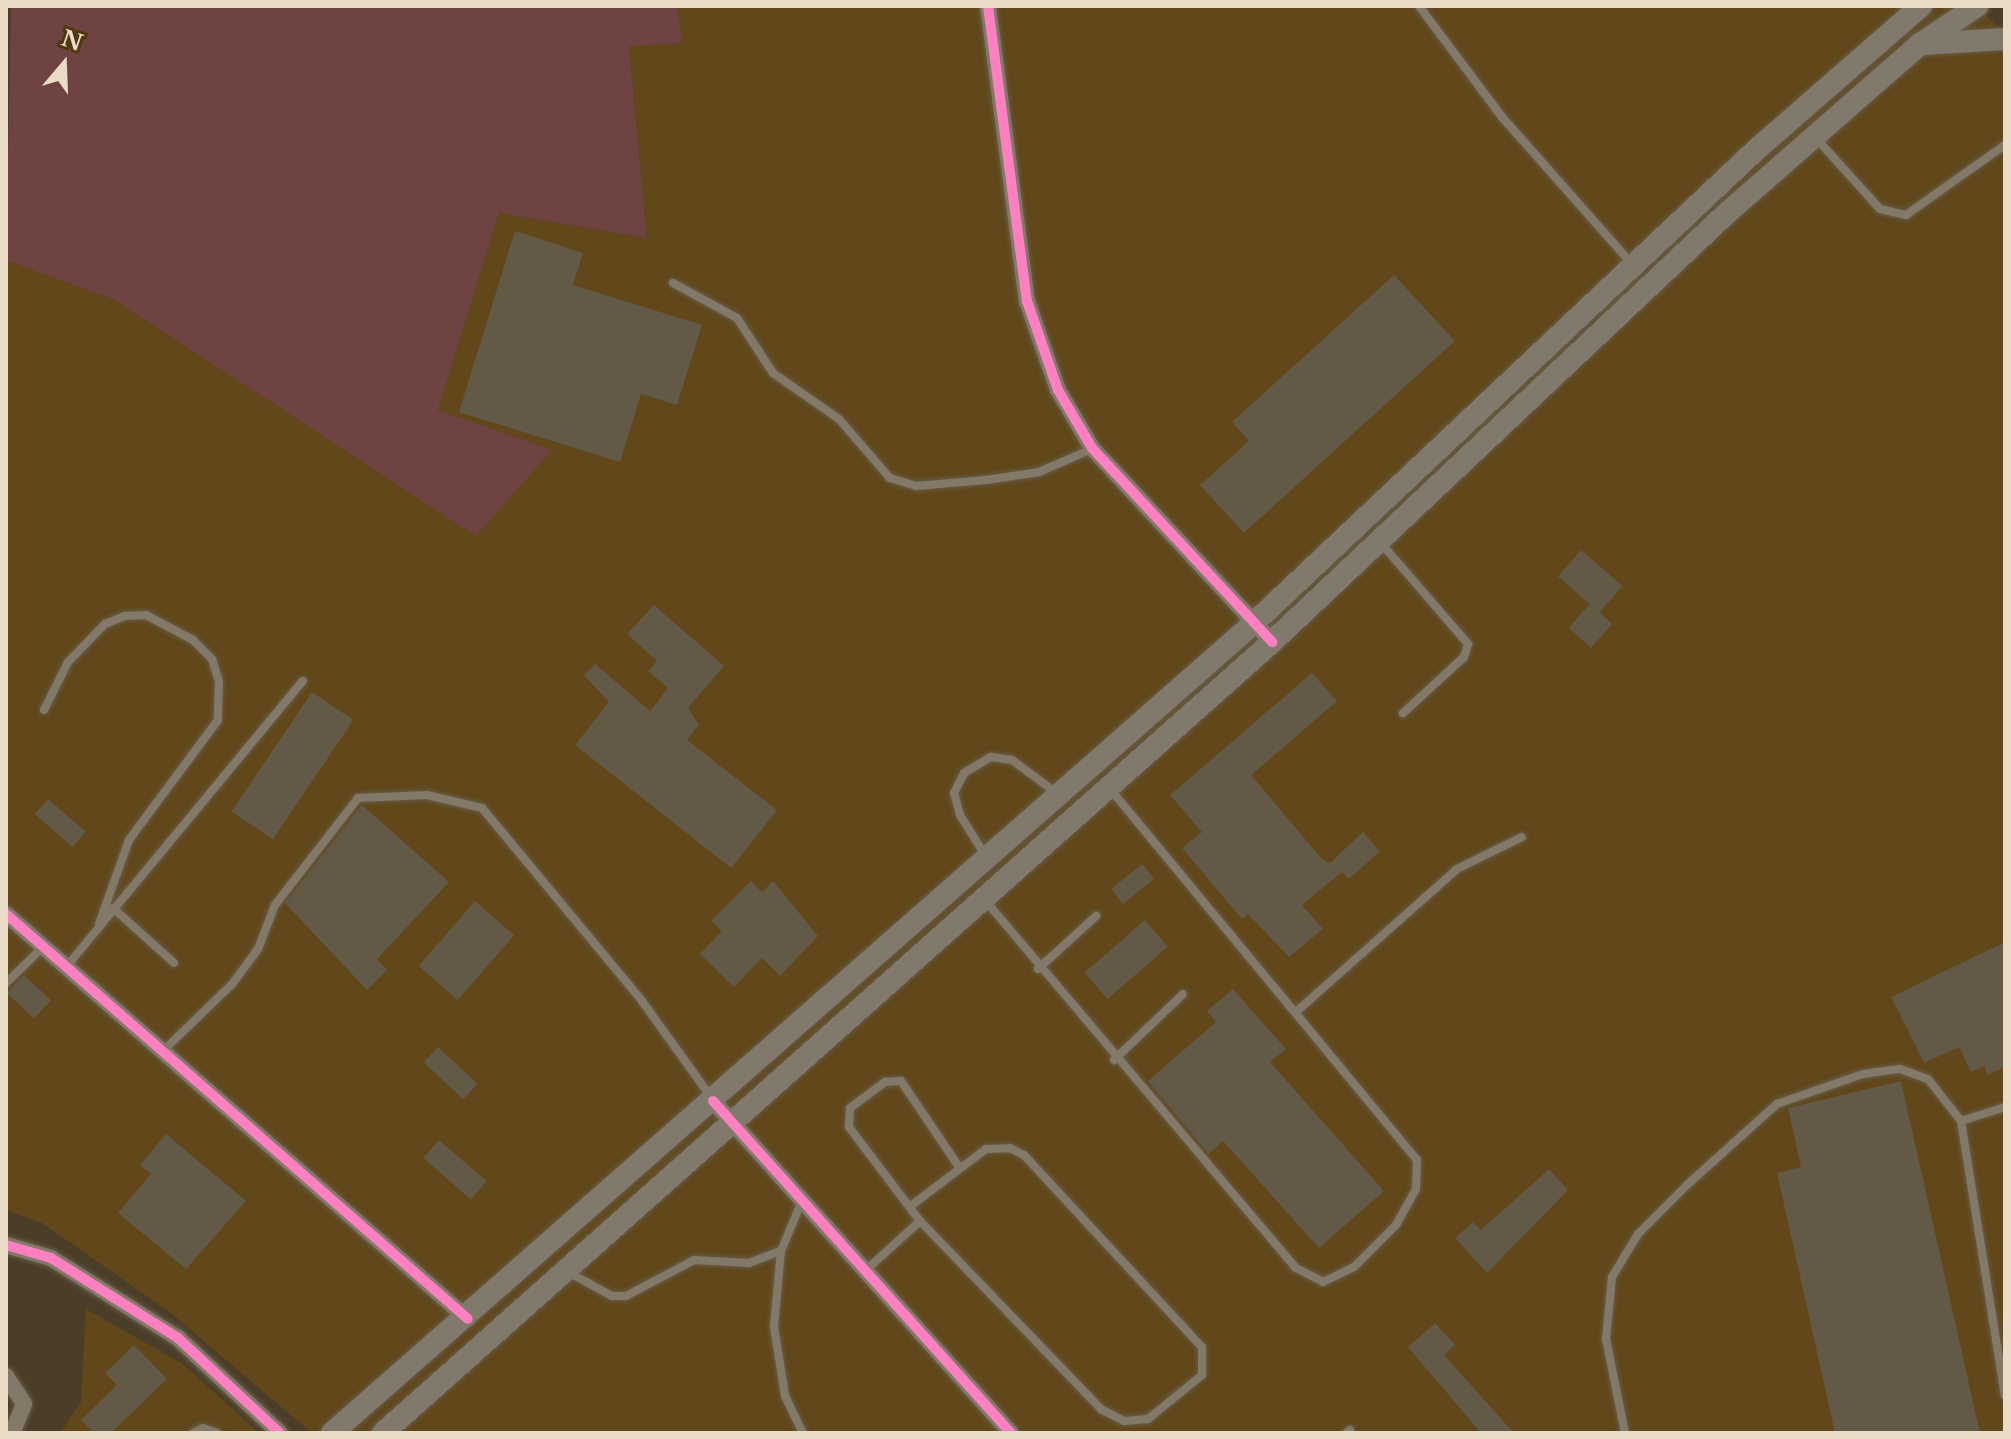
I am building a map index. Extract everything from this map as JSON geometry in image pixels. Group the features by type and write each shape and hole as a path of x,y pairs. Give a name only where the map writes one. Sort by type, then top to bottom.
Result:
{"main road":[{"path":"332,1433 468,1319 985,856 1255,622 1632,265 1921,6"},
{"path":"383,1433 1272,642 1814,136 1920,44 1977,6"},
{"path":"1920,44 2005,39"}],"street":[{"path":"988,6 1027,301 1058,390 1092,448 1272,642"},
{"path":"6,914 166,1048 468,1319"},
{"path":"713,1101 801,1203 1011,1433"},
{"path":"6,1245 51,1258 178,1338 280,1433"},
{"path":"6,1376 24,1404 12,1433"}],"lane":[{"path":"1419,6 1502,117 1632,265"},
{"path":"1814,136 1872,202 1894,214 1922,206 1983,154 2005,145"},
{"path":"673,283 737,318 773,373 839,419 890,478 916,486 986,480 1039,472 1092,448"},
{"path":"1379,541 1468,644 1464,657 1403,713"},
{"path":"44,710 68,662 105,624 125,616 146,615 193,640 212,659 219,682 218,720 129,840 99,924"},
{"path":"66,967 303,681"},
{"path":"985,856 954,793 964,773 991,757 1012,760 1058,795"},
{"path":"983,898 1114,1060 1296,1268 1323,1282 1354,1267 1396,1225 1416,1189 1417,1160 1108,787"},
{"path":"166,1048 233,983 258,949 275,905 358,798 454,798 482,808 678,1047 713,1101"},
{"path":"1296,1012 1457,869 1522,837"},
{"path":"113,908 174,963"},
{"path":"1038,969 1096,916"},
{"path":"6,983 43,947"},
{"path":"1114,1060 1183,994"},
{"path":"1625,1433 1606,1339 1612,1277 1638,1234 1777,1104 1863,1074 1900,1069 1928,1079 1961,1121 2005,1395"},
{"path":"912,1205 986,1149 1010,1148 1024,1155 1202,1347 1202,1375 1158,1415 1116,1419 920,1221 912,1205 849,1127 850,1108 885,1082 901,1081 959,1167"},
{"path":"1961,1121 2005,1107"},
{"path":"801,1203 781,1251 776,1363 803,1433"},
{"path":"865,1271 920,1221"},
{"path":"567,1271 612,1296 626,1296 694,1260 749,1263 781,1251"},
{"path":"193,1433 203,1428 217,1433"}],"shaded area":[{"path":"11,6 677,6 682,43 629,46 647,238 499,213 438,410 552,450 476,536 115,300 6,260"},
{"path":"677,6 1977,6 2005,34 2005,1433 312,1433 167,1310 42,1223 6,1210 6,260 552,450 438,410 499,213 647,238 629,45 681,43"},
{"path":"86,1309 183,1364 259,1433 60,1433 81,1402"}],"building":[{"path":"515,231 583,253 573,285 702,325 677,405 641,394 620,462 459,412"},
{"path":"1394,275 1455,341 1244,533 1200,485 1249,441 1232,422"},
{"path":"1581,550 1623,586 1600,612 1558,576"},
{"path":"1590,604 1612,624 1591,648 1569,628"},
{"path":"654,605 724,666 688,708 699,725 687,740 777,810 731,868 575,745 609,702 584,675 595,664 650,711 668,688 648,671 657,661 627,634"},
{"path":"1312,673 1337,701 1251,775 1322,859 1330,863 1363,832 1380,851 1349,879 1342,872 1302,905 1323,929 1289,957 1248,914 1242,919 1182,848 1202,832 1170,795"},
{"path":"312,692 353,720 273,839 231,811"},
{"path":"48,799 86,832 73,847 35,814"},
{"path":"362,805 449,882 377,959 387,970 367,990 285,903"},
{"path":"1142,864 1154,879 1123,904 1111,889"},
{"path":"751,881 762,892 773,881 818,936 780,976 762,958 734,987 700,954 722,931 711,921"},
{"path":"475,901 514,935 458,1000 419,966"},
{"path":"1145,920 1168,946 1108,999 1085,972"},
{"path":"2005,942 2005,1067 1988,1075 1984,1066 1971,1072 1959,1047 1924,1063 1891,997"},
{"path":"24,975 51,1000 34,1019 7,993"},
{"path":"1233,989 1286,1049 1270,1062 1384,1191 1319,1248 1223,1141 1209,1154 1148,1081 1216,1022 1207,1011"},
{"path":"438,1047 477,1084 463,1099 424,1062"},
{"path":"1901,1081 1980,1433 1835,1433 1777,1173 1801,1167 1788,1108"},
{"path":"166,1134 246,1201 186,1269 118,1213 151,1174 140,1165"},
{"path":"439,1140 487,1181 471,1199 423,1158"},
{"path":"1549,1169 1568,1190 1487,1273 1455,1238 1473,1222 1481,1230"},
{"path":"1435,1323 1455,1345 1444,1355 1514,1433 1481,1433 1408,1347"},
{"path":"134,1345 167,1379 111,1433 94,1433 81,1420 117,1385 105,1373"}],"cycle path":[{"path":"988,6 1027,301 1058,390 1092,448 1272,642"},
{"path":"6,914 468,1319"},
{"path":"713,1101 1011,1433"},
{"path":"6,1245 51,1258 178,1338 280,1433"}]}
